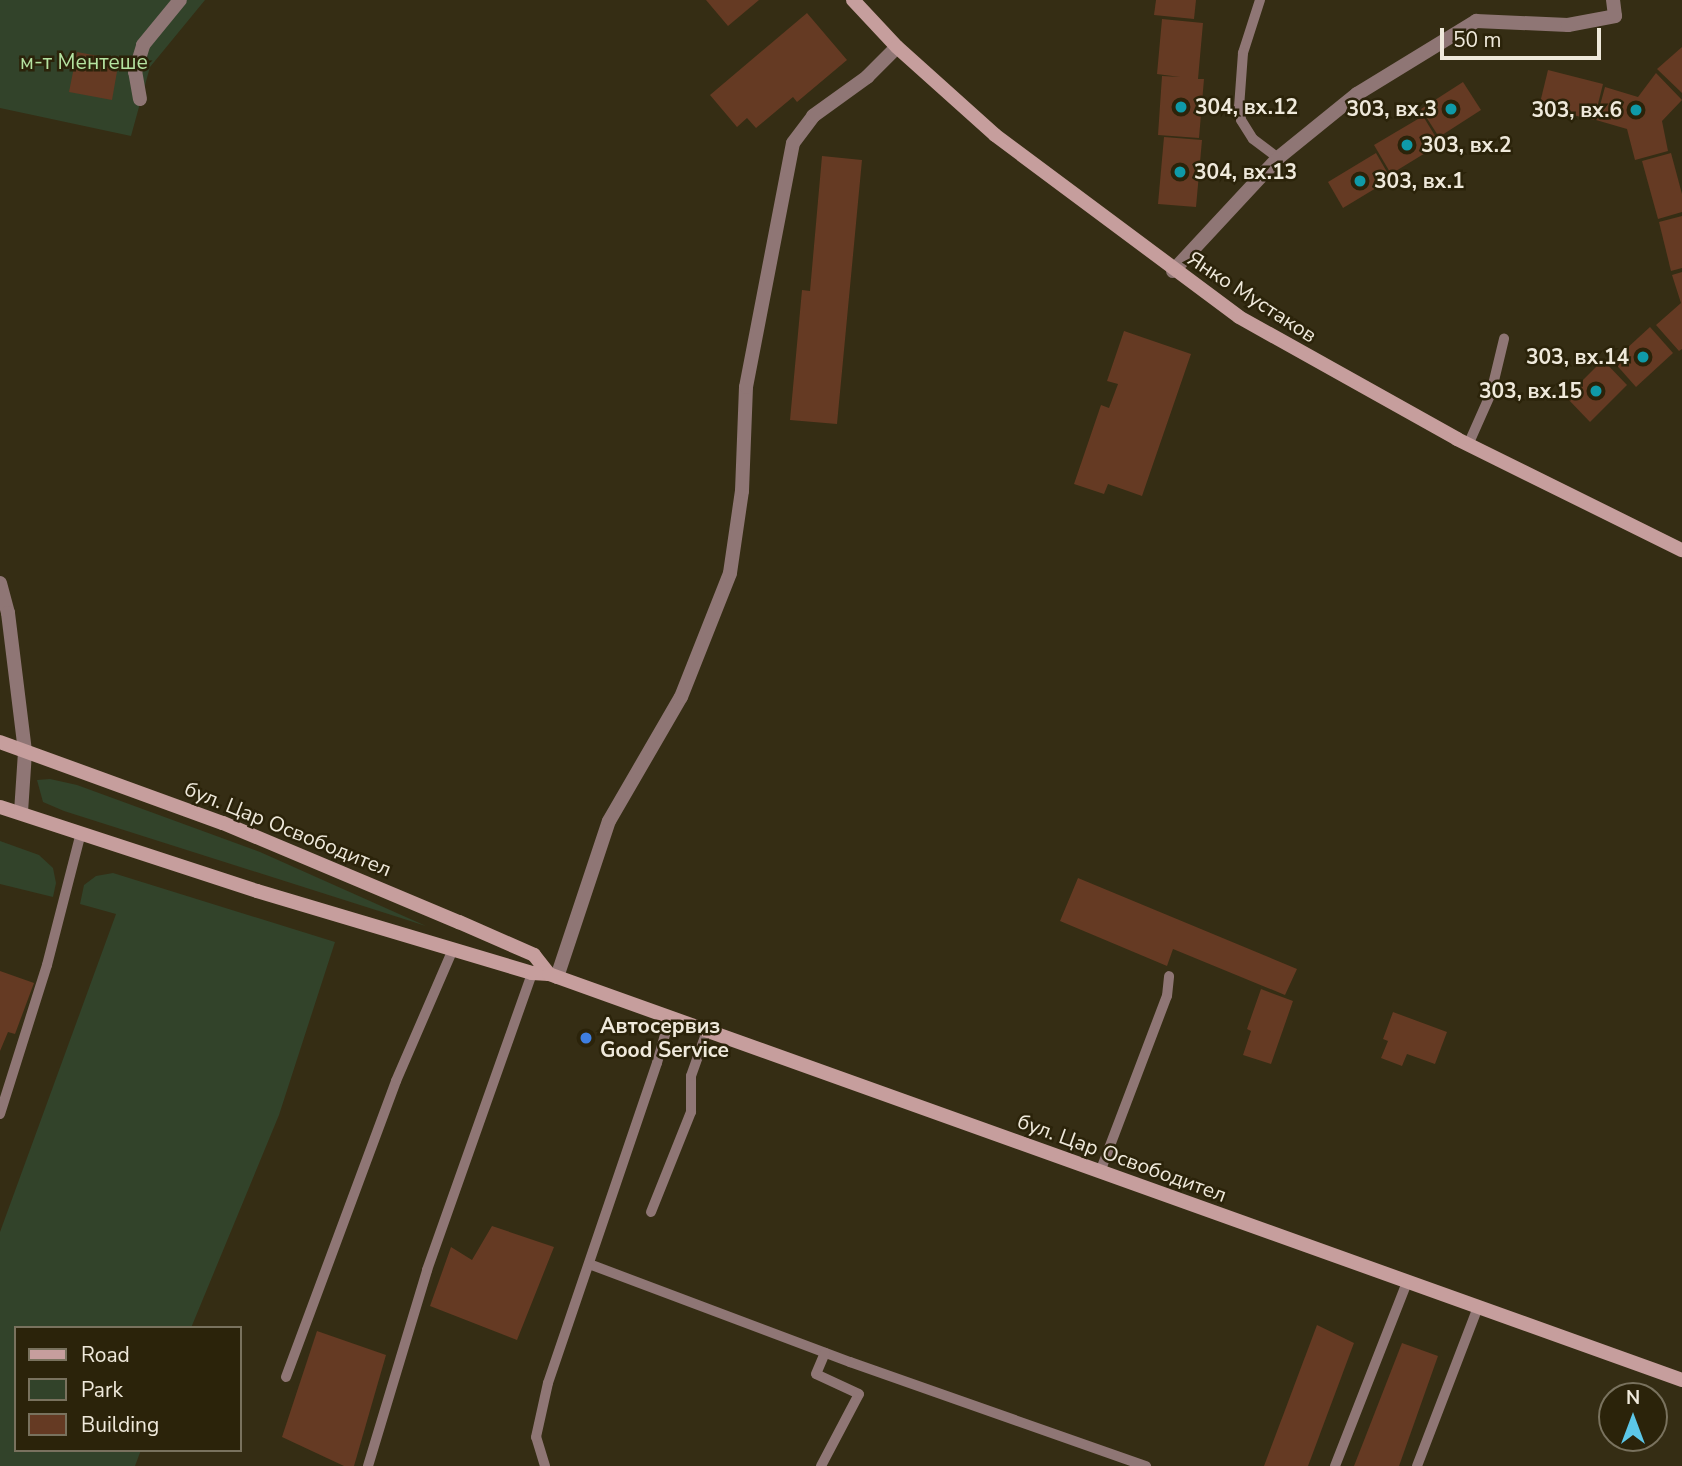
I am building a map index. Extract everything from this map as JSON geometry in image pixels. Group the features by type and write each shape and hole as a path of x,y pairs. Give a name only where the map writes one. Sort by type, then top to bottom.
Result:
{"main road":[{"name":"Янко Мустаков","path":"853,0 897,47 995,135 1173,271 1239,317 1468,445 1682,550"},
{"name":"бул. Цар Освободител","path":"0,742 223,823 435,911 534,955 553,975"},
{"name":"бул. Цар Освободител","path":"0,807 257,891 532,973 553,975 1682,1380"}],"street":[{"path":"140,99 135,72 143,45 180,0"},
{"path":"1173,271 1278,158 1357,94 1476,20 1568,25 1615,16 1613,0"},
{"path":"553,975 608,821 681,697 730,573 742,491 746,387 793,143 813,116 867,77 897,47"},
{"path":"0,583 8,613 25,752 21,813"}],"lane":[{"path":"1260,0 1243,53 1239,107 1241,120 1254,139 1278,158"},
{"path":"1468,445 1491,393 1504,339"},
{"path":"0,1114 47,965 80,833"},
{"path":"286,1377 396,1081 453,949"},
{"path":"368,1466 427,1270 532,973"},
{"path":"1100,1172 1167,996 1169,976"},
{"path":"542,1465 536,1437 538,1420 670,1017"},
{"path":"651,1212 691,1112 691,1076 707,1031"},
{"path":"589,1264 825,1353 1146,1466"},
{"path":"1335,1466 1407,1282"},
{"path":"1417,1466 1478,1307"},
{"path":"821,1466 859,1394 816,1374 825,1353"}],"green space":[{"name":"м-т Ментeше","path":"0,0 205,0 150,67 131,136 0,108"},
{"path":"50,779 77,785 260,852 426,926 64,811 43,802 37,780"},
{"path":"0,841 39,855 53,868 56,883 53,897 0,884"},
{"path":"113,873 335,942 279,1115 192,1326 14,1326 14,1452 140,1452 135,1466 0,1466 0,1232 116,914 80,904 84,885 96,876"}],"building":[{"path":"706,0 759,0 728,26"},
{"path":"1156,0 1196,0 1194,19 1154,15"},
{"path":"807,13 847,60 797,102 793,97 756,128 747,118 737,127 710,95"},
{"path":"1162,19 1203,23 1198,79 1204,79 1199,138 1158,135 1162,76 1180,77 1157,74"},
{"path":"1682,47 1682,93 1657,69"},
{"path":"77,52 119,60 112,100 69,92"},
{"path":"1548,70 1603,84 1594,120 1539,107"},
{"name":"303, вх.6","path":"1656,73 1682,100 1662,121 1668,151 1635,160 1627,129 1596,120 1605,87 1638,97"},
{"name":"303, вх.3","path":"1463,82 1481,110 1439,137 1421,109"},
{"name":"303, вх.2","path":"1423,116 1440,144 1391,174 1374,145"},
{"name":"304, вх.13","path":"1164,137 1202,140 1196,207 1158,204"},
{"name":"303, вх.1","path":"1376,153 1391,179 1343,208 1328,182"},
{"path":"1671,153 1682,194 1682,212 1658,219 1642,161"},
{"path":"822,156 862,160 837,424 790,420 802,290 810,291"},
{"path":"1682,216 1682,268 1671,271 1659,222"},
{"path":"1682,272 1682,349 1679,351 1656,325 1681,303 1672,275"},
{"name":"303, вх.14","path":"1650,327 1673,353 1636,387 1613,361"},
{"path":"1124,331 1191,354 1142,496 1108,484 1104,494 1074,484 1101,405 1109,408 1118,384 1107,381"},
{"name":"303, вх.15","path":"1603,360 1627,385 1590,422 1566,397"},
{"path":"1078,878 1297,969 1285,995 1173,949 1167,966 1060,921"},
{"path":"0,971 34,983 15,1034 8,1032 0,1051"},
{"path":"1261,989 1293,1001 1271,1064 1243,1055 1251,1031 1247,1029"},
{"path":"1393,1012 1447,1032 1435,1064 1407,1054 1402,1066 1381,1058 1388,1041 1383,1039"},
{"path":"492,1226 554,1247 517,1340 430,1306 451,1247 472,1260"},
{"path":"1317,1325 1354,1343 1308,1466 1264,1466"},
{"path":"317,1331 386,1355 354,1466 344,1466 282,1437"},
{"path":"1402,1343 1438,1356 1399,1466 1354,1466"}],"place":[{"name":"304, вх.12","path":"1181,107"},
{"name":"303, вх.3","path":"1451,109"},
{"name":"303, вх.6","path":"1636,110"},
{"name":"303, вх.2","path":"1407,145"},
{"name":"304, вх.13","path":"1180,172"},
{"name":"303, вх.1","path":"1360,181"},
{"name":"303, вх.14","path":"1643,357"},
{"name":"303, вх.15","path":"1596,391"},
{"name":"Автосервиз Good Service","path":"586,1038"}]}
